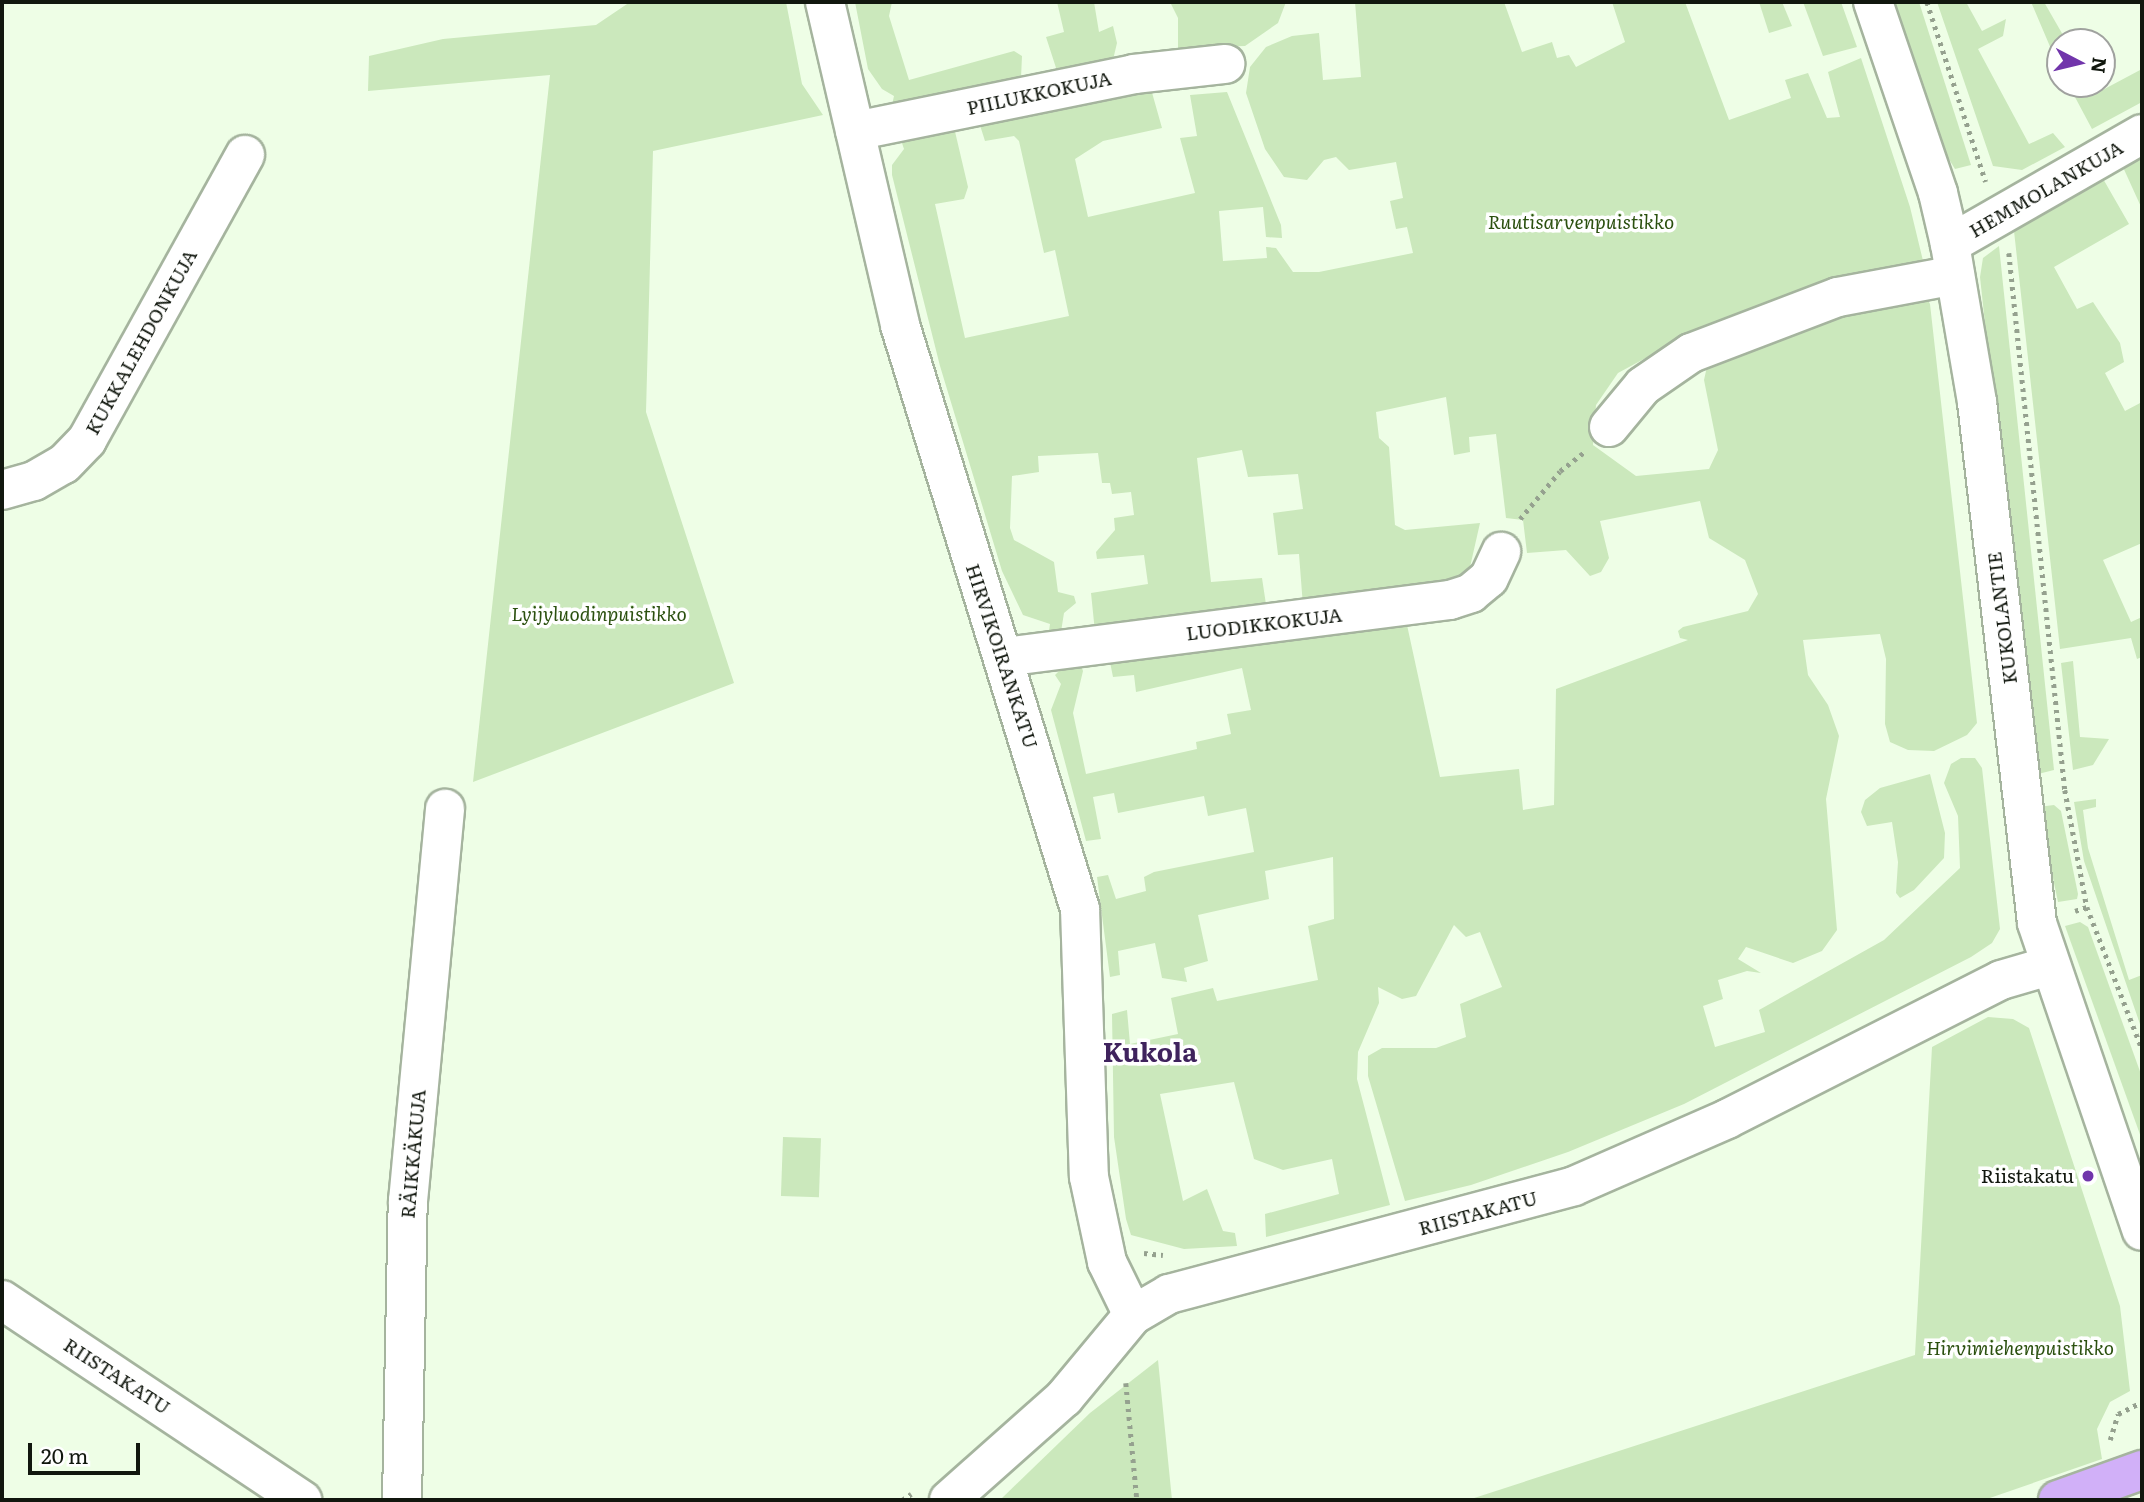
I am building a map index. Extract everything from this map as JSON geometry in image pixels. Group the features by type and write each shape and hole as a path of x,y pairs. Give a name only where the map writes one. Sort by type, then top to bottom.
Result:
{"main road":[{"path":"2058,1500 2142,1470"}],"street":[{"name":"HIRVIKOIRANKATU","path":"825,2 900,325 948,494 1004,657 1080,909 1089,1177 1107,1262 1133,1315"},
{"name":"KUKOLANTIE","path":"1873,2 1938,193 1952,260 1977,402 2037,923 2049,966 2142,1231"},
{"name":"PIILUKKOKUJA","path":"855,131 1134,74 1225,64"},
{"name":"HEMMOLANKUJA","path":"1952,260 1999,213 2142,134"},
{"name":"KUKKALEHDONKUJA","path":"2,490 34,481 64,464 87,440 244,155"},
{"path":"1609,428 1643,386 1690,352 1838,297 1952,260"},
{"name":"LUODIKKOKUJA","path":"1004,657 1450,600 1471,593 1489,578 1501,552"},
{"name":"RÄIKKÄKUJA","path":"402,1500 408,1201 445,809"},
{"name":"RIISTAKATU","path":"949,1500 1064,1398 1133,1315 1169,1294 1574,1186 1739,1113 2001,980 2049,966"},
{"name":"RIISTAKATU","path":"2,1300 302,1500"}],"path":[{"path":"1927,2 1999,213 2011,259 2065,790 2087,907 2142,1049"},
{"path":"1501,552 1518,521 1560,471 1609,428"},
{"path":"1125,1374 1136,1500"}],"green space":[{"name":"Lyijyluodinpuistikko","path":"630,2 786,2 802,84 823,115 653,151 646,412 734,683 473,782 550,75 368,91 369,56 443,39 596,25"},
{"path":"855,2 892,2 889,16 909,80 1014,51 1022,56 1021,78 892,105 894,96 882,89 868,69"},
{"path":"1057,2 1094,2 1099,32 1113,26 1117,43 1112,64 1058,74 1046,37 1064,32"},
{"path":"1170,2 1286,2 1278,23 1245,46 1178,48 1178,18"},
{"name":"Ruutisarvenpuistikko","path":"1355,2 1504,2 1522,52 1552,42 1557,58 1569,55 1576,67 1625,42 1612,2 1685,2 1729,120 1791,98 1785,80 1808,73 1827,118 1840,117 1828,72 1861,58 1910,207 1925,269 1653,354 1618,373 1596,405 1593,445 1636,476 1709,469 1718,450 1704,380 1708,362 1772,330 1925,295 1930,304 1977,723 1967,735 1934,751 1908,750 1890,742 1885,724 1886,659 1880,634 1803,640 1808,675 1828,705 1839,736 1826,799 1837,930 1822,951 1793,963 1746,947 1738,959 1761,973 1747,971 1718,980 1723,999 1703,1006 1715,1047 1765,1032 1759,1010 1884,940 1960,868 1958,816 1944,783 1951,764 1961,758 1975,758 1982,768 2000,929 1992,943 1971,957 1684,1104 1568,1152 1471,1185 1405,1201 1368,1076 1368,1056 1382,1048 1436,1048 1466,1037 1460,1004 1502,987 1480,932 1466,937 1454,925 1416,996 1402,999 1378,987 1379,1003 1358,1052 1357,1079 1390,1205 1266,1237 1265,1214 1339,1194 1332,1159 1283,1170 1254,1159 1234,1082 1160,1094 1183,1201 1207,1189 1223,1231 1235,1233 1237,1246 1184,1249 1131,1235 1126,1219 1114,1137 1112,1014 1127,1010 1130,1044 1178,1034 1171,998 1213,988 1217,1001 1318,980 1308,926 1334,919 1333,857 1265,871 1269,899 1198,915 1208,961 1184,968 1187,982 1162,978 1155,943 1118,951 1120,975 1110,977 1097,877 1108,875 1116,899 1146,891 1144,877 1154,872 1254,852 1246,808 1208,816 1204,796 1118,813 1114,793 1093,797 1101,839 1086,841 1051,710 1061,684 1055,675 1066,664 1080,663 1083,671 1073,713 1086,774 1197,749 1196,742 1231,734 1227,714 1251,710 1242,668 1136,692 1134,675 1113,677 1109,657 1400,620 1407,625 1440,777 1519,769 1523,810 1554,805 1556,689 1688,640 1680,638 1678,631 1683,627 1748,611 1758,594 1745,560 1709,538 1700,501 1600,521 1609,558 1601,572 1590,576 1566,550 1527,553 1523,520 1506,518 1496,434 1469,437 1470,452 1454,455 1446,397 1376,412 1379,438 1389,447 1395,525 1405,530 1480,523 1468,576 1449,587 1303,606 1299,554 1278,555 1273,513 1303,509 1298,474 1248,477 1242,450 1197,458 1211,582 1262,578 1267,611 1095,632 1091,593 1148,584 1144,555 1097,559 1096,552 1115,530 1114,518 1134,515 1131,492 1112,494 1110,483 1102,483 1098,453 1038,456 1039,472 1012,476 1010,528 1014,540 1054,562 1058,592 1074,596 1076,603 1064,613 1060,638 1048,638 1050,624 1023,615 1002,571 940,366 892,175 892,165 904,149 900,137 953,123 968,187 964,199 935,204 965,338 1069,316 1055,250 1044,253 1019,141 1014,136 985,141 978,119 1151,89 1162,128 1103,141 1075,159 1088,217 1195,193 1180,138 1197,136 1190,95 1227,92 1281,225 1282,238 1266,237 1263,207 1219,211 1223,261 1267,258 1266,247 1276,248 1293,272 1319,272 1413,253 1407,227 1396,229 1390,201 1403,198 1396,162 1349,170 1336,157 1324,160 1307,180 1284,177 1265,149 1246,93 1250,67 1266,47 1292,36 1319,33 1323,80 1361,77"},
{"path":"1759,2 1782,2 1792,26 1769,33"},
{"path":"1803,2 1841,2 1857,47 1823,56"},
{"path":"1895,2 1919,2 1971,165 1955,169 1947,156"},
{"path":"1937,2 1966,2 1982,31 2006,19 2003,36 1978,49 2029,144 2053,133 2065,147 2022,170 1993,166"},
{"path":"2031,2 2044,2 2059,28 2046,28 2046,37"},
{"path":"2142,69 2142,102 2092,129 2075,98 2116,98 2116,83"},
{"path":"2142,154 2142,209 2122,165"},
{"path":"2102,177 2129,224 2054,267 2077,309 2093,302 2120,343 2124,362 2105,373 2125,411 2142,402 2142,543 2103,560 2131,622 2142,617 2142,657 2137,659 2131,638 2060,649 2014,231 2015,226"},
{"path":"1999,246 2054,770 2034,775 1980,277 1983,258"},
{"path":"2073,661 2080,737 2109,739 2093,765 2073,770 2061,663"},
{"path":"1930,774 1945,833 1944,858 1914,890 1900,898 1896,893 1898,862 1892,822 1867,826 1861,812 1865,800 1880,788"},
{"path":"2096,799 2096,807 2083,810 2088,848 2129,980 2142,975 2142,1030 2084,861 2074,802"},
{"path":"2054,805 2061,811 2078,894 2077,899 2058,902 2038,807"},
{"path":"2080,922 2088,927 2142,1077 2142,1140 2065,926"},
{"name":"Hirvimiehenpuistikko","path":"1988,1017 2013,1019 2029,1028 2120,1306 2130,1391 2110,1402 2097,1429 2102,1459 1984,1500 1468,1500 1915,1355 1932,1047"},
{"path":"783,1137 821,1138 819,1197 781,1196"},
{"path":"1158,1360 1172,1500 1000,1500 1090,1413"}],"place":[{"name":"Riistakatu","path":"2088,1176"}],"district":[{"name":"Kukola","path":"1150,1051"}]}
